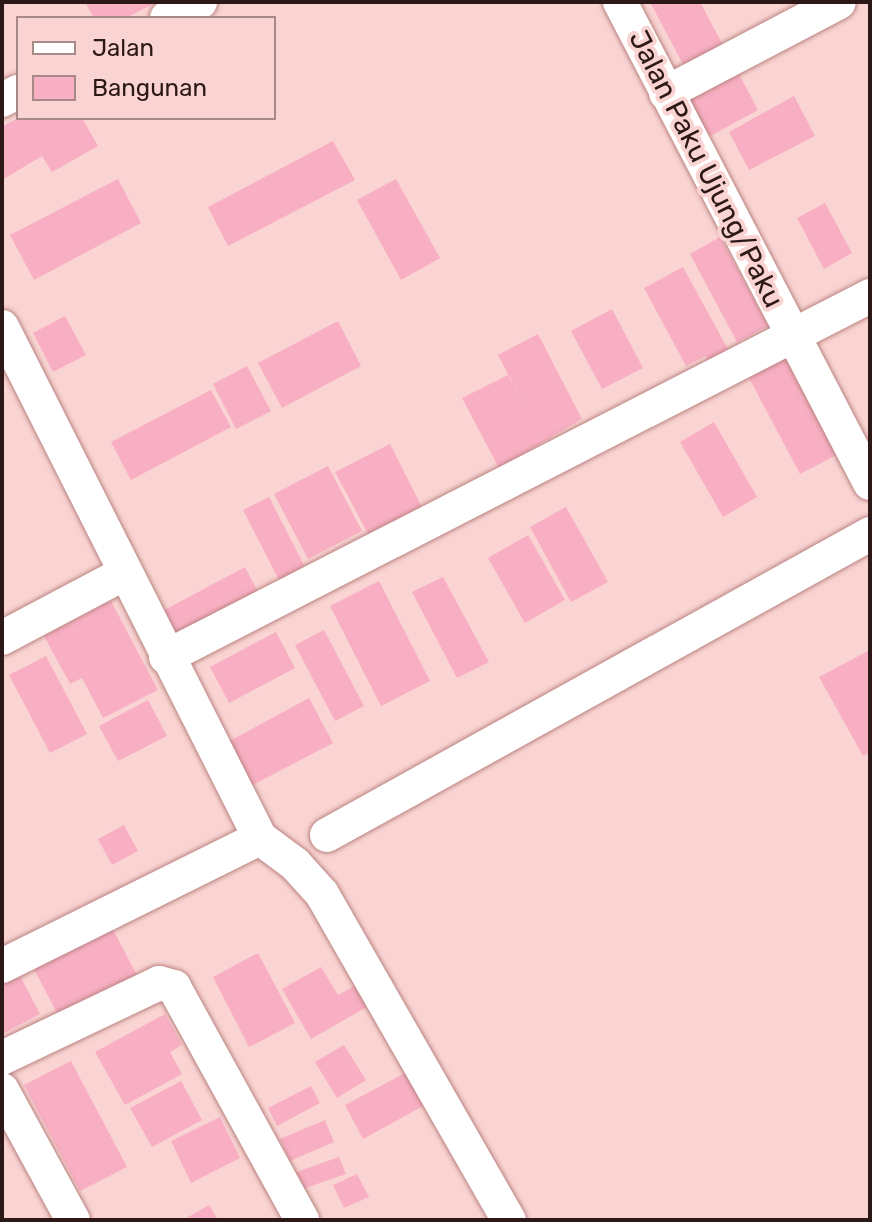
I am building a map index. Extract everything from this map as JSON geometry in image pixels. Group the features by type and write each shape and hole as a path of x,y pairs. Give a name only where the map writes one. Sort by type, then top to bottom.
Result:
{"street":[{"path":"171,16 200,2"},
{"name":"Jalan Paku Ujung/Paku","path":"620,2 870,483"},
{"path":"666,93 839,2"},
{"path":"166,657 870,296"},
{"path":"2,327 260,838 295,864 322,894 509,1220"},
{"path":"327,835 870,534"},
{"path":"2,638 125,573"},
{"path":"2,966 260,838"},
{"path":"2,1058 159,983 174,987 302,1220"},
{"path":"2,1090 73,1220"}],"building":[{"path":"85,2 157,2 130,16 93,16"},
{"path":"650,2 700,2 724,47 685,68"},
{"path":"739,74 758,110 705,139 686,103"},
{"path":"794,96 815,136 749,170 729,132"},
{"path":"16,119 83,120 98,146 52,172 42,156 2,180 2,127"},
{"path":"333,141 355,180 228,246 208,207"},
{"path":"118,179 141,223 34,280 10,235"},
{"path":"396,179 440,258 401,280 357,200"},
{"path":"825,203 852,253 824,269 797,218"},
{"path":"720,237 768,326 737,342 690,254"},
{"path":"683,267 730,353 710,364 706,356 686,366 644,288"},
{"path":"612,309 643,368 602,389 571,331"},
{"path":"65,316 86,355 53,372 33,333"},
{"path":"338,321 361,366 282,408 258,363"},
{"path":"538,334 582,419 499,468 462,398 508,375 528,412 498,355"},
{"path":"790,354 842,452 800,474 748,376"},
{"path":"247,366 271,411 236,429 213,384"},
{"path":"211,390 231,427 131,480 111,442"},
{"path":"714,422 757,497 723,517 680,442"},
{"path":"390,444 427,517 374,545 335,472"},
{"path":"328,466 362,531 308,559 274,494"},
{"path":"269,497 305,567 279,580 243,510"},
{"path":"566,507 608,582 571,602 530,527"},
{"path":"528,535 565,600 525,623 488,558"},
{"path":"245,567 262,600 172,647 155,615"},
{"path":"443,577 489,662 457,678 412,592"},
{"path":"379,581 430,681 381,706 330,606"},
{"path":"111,601 158,690 103,718 82,678 70,684 44,636"},
{"path":"324,630 364,706 335,721 295,645"},
{"path":"276,632 295,668 229,703 210,667"},
{"path":"870,650 870,752 863,756 819,677"},
{"path":"46,656 87,734 50,753 9,675"},
{"path":"309,698 333,743 245,789 222,745"},
{"path":"148,700 167,736 118,761 99,726"},
{"path":"124,825 138,851 112,865 98,839"},
{"path":"110,924 138,977 59,1017 32,965"},
{"path":"258,953 295,1023 249,1047 213,977"},
{"path":"321,967 338,995 367,979 379,1000 311,1039 282,989"},
{"path":"17,970 40,1014 2,1034 2,978"},
{"path":"165,1014 182,1045 170,1052 182,1074 125,1105 95,1052"},
{"path":"344,1045 366,1080 337,1098 315,1062"},
{"path":"71,1061 127,1167 80,1191 24,1085"},
{"path":"405,1073 423,1106 363,1139 345,1105"},
{"path":"181,1081 202,1120 152,1147 130,1108"},
{"path":"311,1086 320,1103 277,1126 268,1108"},
{"path":"220,1117 240,1158 191,1183 171,1141"},
{"path":"325,1120 334,1142 290,1161 280,1139"},
{"path":"339,1157 346,1174 297,1191 291,1174"},
{"path":"357,1174 369,1197 344,1208 333,1185"},
{"path":"209,1205 218,1220 183,1220"}]}
